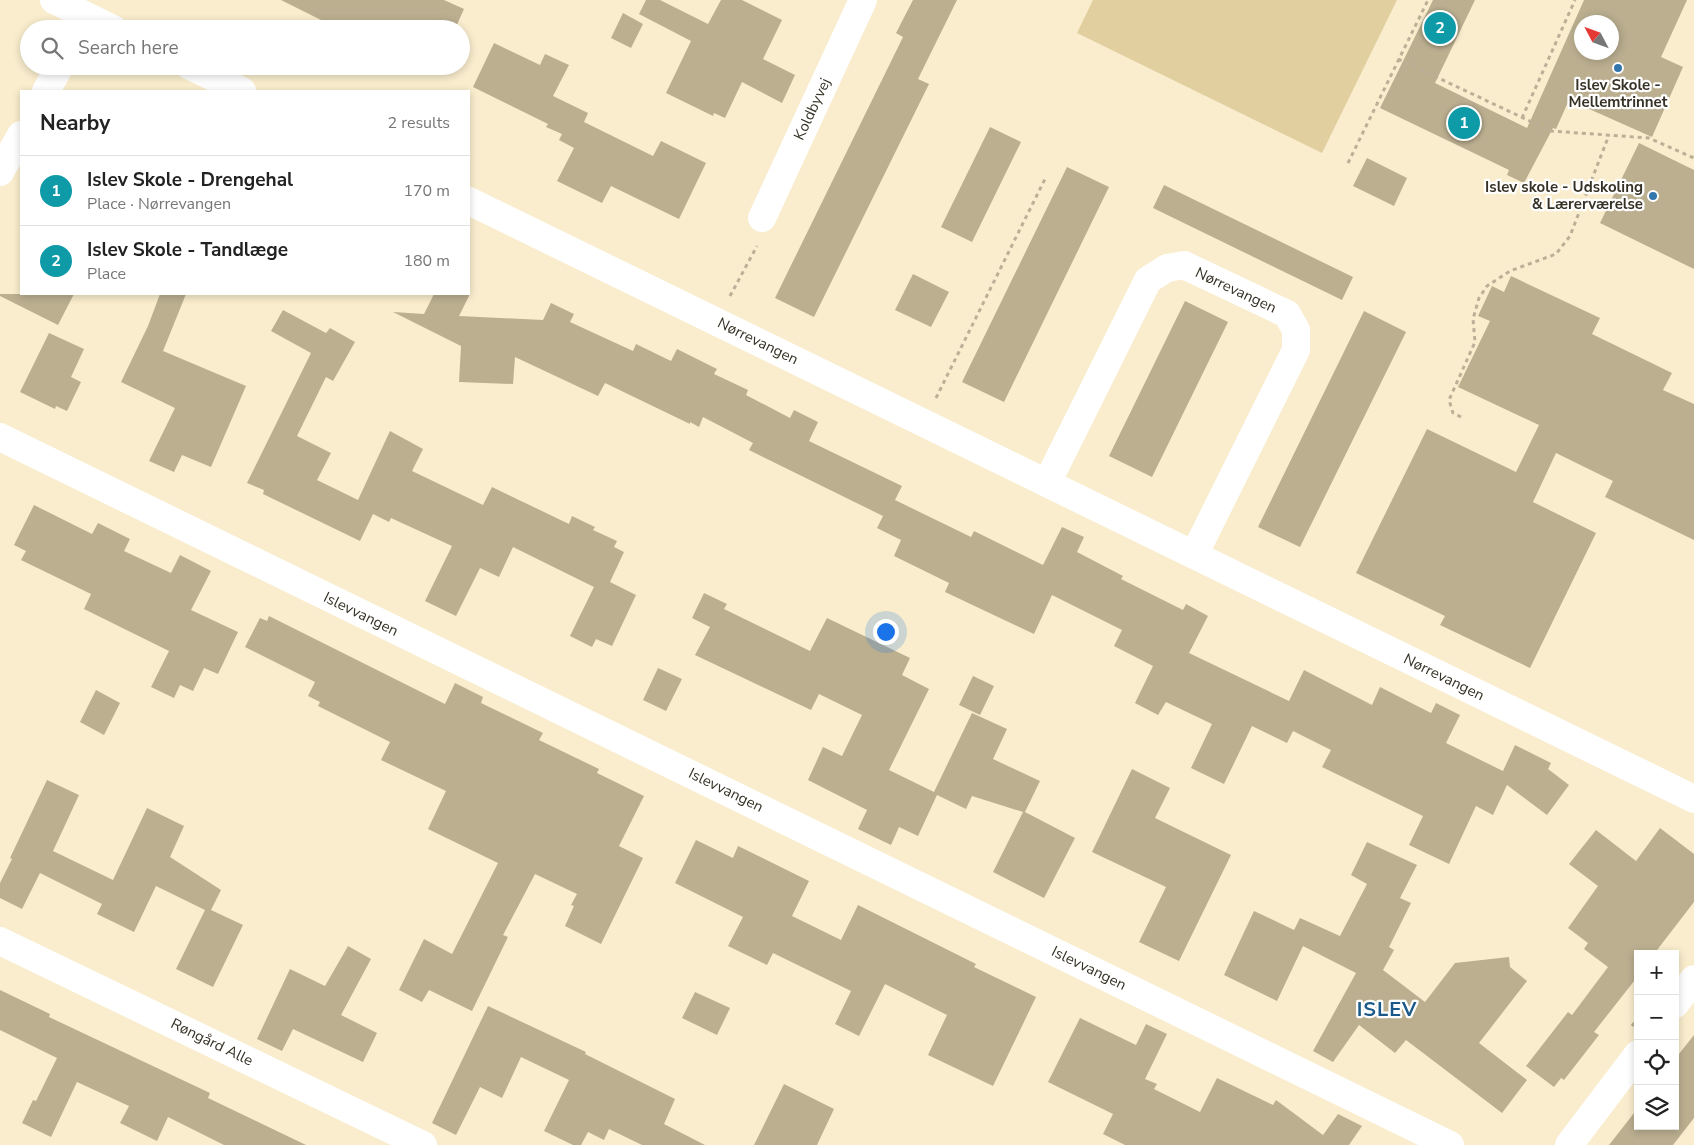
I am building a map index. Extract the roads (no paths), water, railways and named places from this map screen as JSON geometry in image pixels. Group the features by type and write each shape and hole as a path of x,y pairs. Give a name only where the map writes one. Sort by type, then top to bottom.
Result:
{"street":[{"path":"54,0 89,15"},
{"name":"Koldbyvej","path":"762,218 863,0"},
{"path":"47,90 55,75"},
{"path":"209,75 240,90"},
{"path":"0,172 20,137"},
{"name":"Nørrevangen","path":"470,201 1694,800"},
{"name":"Nørrevangen","path":"1047,483 1148,280 1168,268 1184,265 1287,314 1296,330 1296,350 1194,555"},
{"name":"Islevvangen","path":"0,436 1450,1145"},
{"name":"Røngård Alle","path":"0,941 423,1145"},
{"path":"1679,999 1694,979"},
{"path":"1569,1145 1634,1059"}],"place":[{"name":"Islev Skole - Tandlæge","path":"1440,28"},
{"name":"Islev Skole - Mellemtrinnet","path":"1618,68"},
{"name":"Islev Skole - Drengehal","path":"1464,123"},
{"name":"Islev skole - Udskoling & Lærerværelse","path":"1653,196"}],"district":[{"name":"ISLEV","path":"1387,1009"}]}
